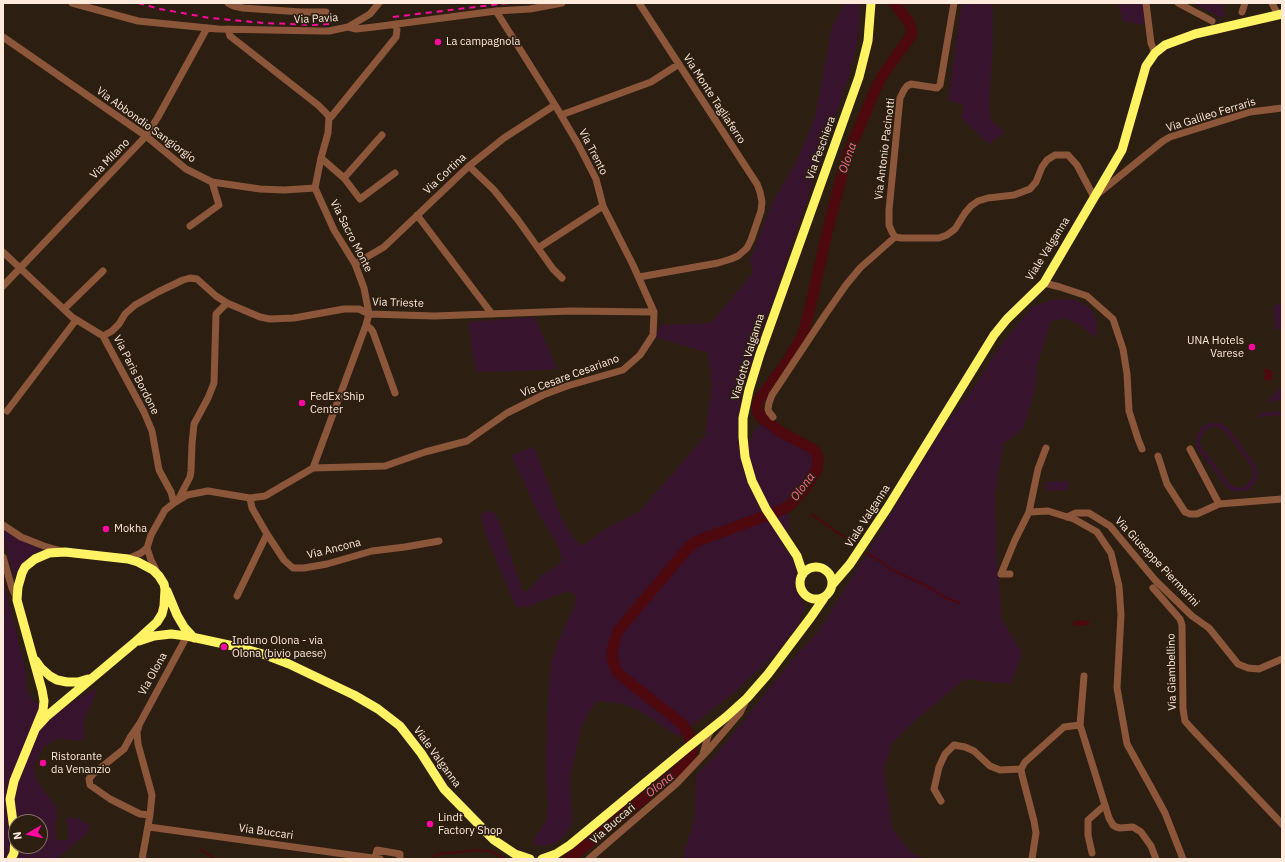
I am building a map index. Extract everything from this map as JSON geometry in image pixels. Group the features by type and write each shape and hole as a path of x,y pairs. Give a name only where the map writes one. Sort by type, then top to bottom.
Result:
{"main road":[{"name":"Via Peschiera","path":"780,297 859,77 868,41 871,3"},
{"path":"1155,52 1165,45 1195,34 1280,15"},
{"name":"Viale Valganna","path":"832,585 858,553 906,479 994,335 1007,319 1044,283 1122,150 1146,66 1155,52"},
{"name":"Viadotto Valganna","path":"780,297 749,390 743,418 743,437 747,464 756,490 776,526 797,556"},
{"path":"11,859 14,853 15,838 10,799 14,781 43,710 44,701 17,600 19,579 30,562 49,553 65,552 128,559 144,564 159,576 177,614 191,637"},
{"path":"797,556 812,568"},
{"path":"797,556 803,574"},
{"path":"542,859 556,854 570,845 747,698 768,674 824,598 829,594 832,585 832,578 829,573 823,569 812,568 807,570 803,574 800,581 804,594 809,598 817,600 824,598"},
{"path":"829,573 846,569"},
{"path":"36,728 47,716 157,622 162,614 165,596 164,584"},
{"path":"809,598 812,610 811,617"},
{"name":"Viale Valganna","path":"134,643 154,636 171,634 191,637 264,654 348,692 378,709 400,726 421,753 444,789 488,835 515,854 530,859"},
{"path":"33,656 40,668 57,680 78,682 93,678"}],"street":[{"name":"Via Pavia","path":"72,3 138,21 207,28 321,32 348,27 356,29 496,10 530,9 562,3"},
{"path":"228,3 234,6 250,8 301,12 326,12"},
{"path":"348,27 370,14 379,3"},
{"name":"Via Monte Tagliaferro","path":"639,3 757,184 762,197 761,211 749,244 744,251 735,258 718,263 639,277"},
{"name":"Via Antonio Pacinotti","path":"896,237 889,225 889,210 900,98 907,86 911,84 934,88 939,87 954,3"},
{"path":"1146,3 1151,42 1155,52"},
{"path":"1178,3 1212,21"},
{"path":"1242,12 1244,3"},
{"path":"1272,3 1280,15"},
{"name":"Via Trento","path":"496,10 578,144 596,179 603,206 639,277 654,312"},
{"path":"329,117 331,117 396,37 396,24"},
{"name":"Via Milano","path":"3,286 146,136 207,28"},
{"path":"228,29 230,36 318,105 329,117 328,133 315,188"},
{"name":"Via Abbondio Sangiorgio","path":"3,37 146,136 186,169 212,182 260,189 284,190 315,188"},
{"path":"561,115 651,82 679,64"},
{"name":"Via Cortina","path":"355,264 384,247 470,165 504,138 555,105"},
{"name":"Via Galileo Ferraris","path":"1094,197 1170,137 1250,112 1282,108"},
{"path":"344,178 382,135"},
{"path":"773,417 768,409 772,395 825,315 860,268 896,237 939,238 947,235 955,230 965,213 978,201 988,198 1014,195 1030,190 1036,182 1042,167 1047,160 1055,155 1068,155 1078,165 1094,197"},
{"name":"Via Sacro Monte","path":"321,158 344,178 360,199 395,173"},
{"path":"470,165 494,190 553,269 562,278"},
{"path":"190,226 219,205 212,182"},
{"name":"Via Sacro Monte","path":"313,468 369,314 364,288 355,264 334,230 315,188"},
{"path":"538,248 603,206"},
{"path":"417,215 492,314"},
{"name":"Via Paris Bordone","path":"3,252 76,320 103,336 137,397 152,431 159,470 176,502"},
{"path":"64,309 103,271"},
{"name":"Via Trieste","path":"103,336 112,331 119,324 125,314 135,305 158,292 190,278 197,279 216,296 227,303 260,317 270,319 294,318 344,309 359,309 369,314 434,316 571,311 654,312"},
{"path":"1044,283 1087,296 1113,319 1123,349 1127,374 1129,411 1142,449"},
{"path":"176,502 190,477 192,434 194,424 214,383 216,314 227,303"},
{"name":"Via Cesare Cesariano","path":"147,548 151,535 165,510 188,495 208,491 250,498 265,496 313,468 385,466 425,452 468,441 507,413 543,395 567,386 623,370 640,355 653,335 654,312"},
{"path":"7,411 76,320"},
{"path":"366,325 373,332 395,393"},
{"path":"1010,574 1001,574 1015,540 1029,512 1038,469 1046,448"},
{"path":"1190,449 1219,504"},
{"path":"1158,456 1167,484 1185,512 1190,514 1197,514 1219,504 1282,499"},
{"name":"Via Ancona","path":"250,498 252,508 267,534 284,560 293,568 304,568 327,564 372,551 439,541"},
{"path":"1029,512 1048,511 1074,519 1097,532 1111,553 1119,586 1120,615 1117,688 1127,744 1165,813 1182,859"},
{"name":"Via Giuseppe Piermarini","path":"1067,517 1076,513 1089,513 1110,526 1155,580 1192,616 1209,628 1238,664 1248,668 1259,669 1282,660"},
{"path":"3,525 21,537 65,552"},
{"path":"237,596 267,534"},
{"path":"128,559 141,553 147,548 159,576"},
{"path":"3,557 17,600"},
{"name":"Via Giambellino","path":"1153,588 1180,619 1182,625 1183,709 1185,720 1282,824"},
{"name":"Via Olona","path":"142,859 149,827 152,795 138,744 137,732 145,713 191,637"},
{"path":"1084,676 1080,725 1109,818 1113,825 1120,828 1133,827 1141,832 1151,846 1156,859"},
{"name":"Via Buccari","path":"589,859 677,782 710,748 740,713 747,698"},
{"name":"Via Olona","path":"140,724 124,749 93,774 88,782 97,790 122,806 140,814 150,815"},
{"path":"1032,859 1036,833 1021,769 1025,762 1064,727 1080,725"},
{"name":"Via Buccari","path":"703,754 711,729"},
{"path":"942,801 934,789 939,767 945,754 954,745 965,747 974,752 990,766 1000,770 1021,769"},
{"path":"1092,853 1088,834 1088,820 1105,805"},
{"name":"Via Buccari","path":"149,827 378,859"},
{"path":"378,859 377,850 400,854 400,859"}],"shaded area":[{"path":"842,3 860,3 858,38 849,76 742,392 738,432 742,461 754,431 769,416 781,426 809,443 824,461 814,484 788,513 790,524 781,543 798,568 794,587 805,607 799,623 780,649 738,689 679,736 637,709 619,703 596,701 581,727 570,778 572,823 564,836 557,842 544,846 534,845 534,840 546,821 548,806 546,753 548,695 551,664 557,643 574,608 576,597 573,593 568,591 527,607 518,607 515,605 486,536 482,522 482,514 486,511 494,512 498,518 522,589 526,592 541,576 561,563 562,558 557,544 535,507 512,456 534,447 561,517 572,536 582,546 607,528 640,511 705,436 712,385 708,353 656,337 661,325 711,323 753,273 750,260 772,203 794,167 815,118 832,27 842,9"},
{"path":"962,3 993,3 993,46 989,103 991,121 1005,132 989,144 961,118 964,105 948,100"},
{"path":"1118,3 1143,3 1144,25 1123,21"},
{"path":"1191,3 1224,3 1223,8 1225,15 1222,18"},
{"path":"1054,299 1076,300 1091,309 1097,321 1096,338 1080,325 1065,318 1051,321 1037,365 1035,390 1023,429 1003,445 995,494 996,552 1002,620 1022,653 1011,684 964,679 907,728 892,743 885,765 884,772 892,828 910,852 925,859 682,859 695,818 696,775 713,758 796,655 818,632 878,536 937,437 976,384 1000,346 1032,307"},
{"path":"1282,304 1282,330 1275,328 1273,305"},
{"path":"535,317 557,369 476,372 468,322"},
{"path":"1265,369 1269,369 1273,373 1273,377 1269,381 1265,381"},
{"path":"1282,385 1282,400 1267,402 1272,396"},
{"path":"1282,411 1282,415 1260,417 1257,413"},
{"path":"1215,422 1228,428 1256,465 1258,474 1257,479 1249,490 1235,492 1227,488 1196,447 1196,437 1201,428","holes":["1211,427 1218,427 1225,432 1252,467 1253,477 1246,486 1240,488 1230,484 1203,449 1200,442 1202,435 1207,429"]},
{"path":"1068,481 1068,490 1046,491 1046,482"},
{"path":"3,529 42,550 32,554 19,568 14,577 3,537"},
{"path":"3,581 26,672 26,688 32,700 53,715 96,688 94,699 87,712 83,725 84,739 76,741 57,738 43,747 34,766 36,779 56,807 56,840 68,840 66,818 77,818 91,826 85,835 57,859 3,859"},
{"path":"1089,620 1089,625 1074,626 1073,621"}],"waterway":[{"name":"Olona","path":"569,859 683,766 692,751 689,736 681,723 619,674 616,670 612,658 612,650 618,631 688,548 695,542 789,506 803,491 817,469 818,459 817,454 813,449 781,432 762,418 758,413 757,406 759,399 785,365 803,335 830,220 847,156 881,78 911,36 912,32 909,22 894,3"},
{"path":"811,514 854,544"},
{"path":"866,553 892,570 927,586 946,598 960,603"},
{"path":"200,849 215,859"},
{"path":"433,857 438,854 479,850 490,851 505,859"}],"railway":[{"path":"138,3 160,9 210,18 264,23 313,25 329,24"},
{"path":"393,17 508,3"}],"place":[{"name":"La campagnola","path":"438,42"},
{"name":"UNA Hotels Varese","path":"1252,347"},
{"name":"FedEx Ship Center","path":"302,403"},
{"name":"Mokha","path":"106,529"},
{"name":"Induno Olona - via Olona (bivio paese)","path":"224,647"},
{"name":"Ristorante da Venanzio","path":"43,763"},
{"name":"Lindt Factory Shop","path":"430,824"}]}
